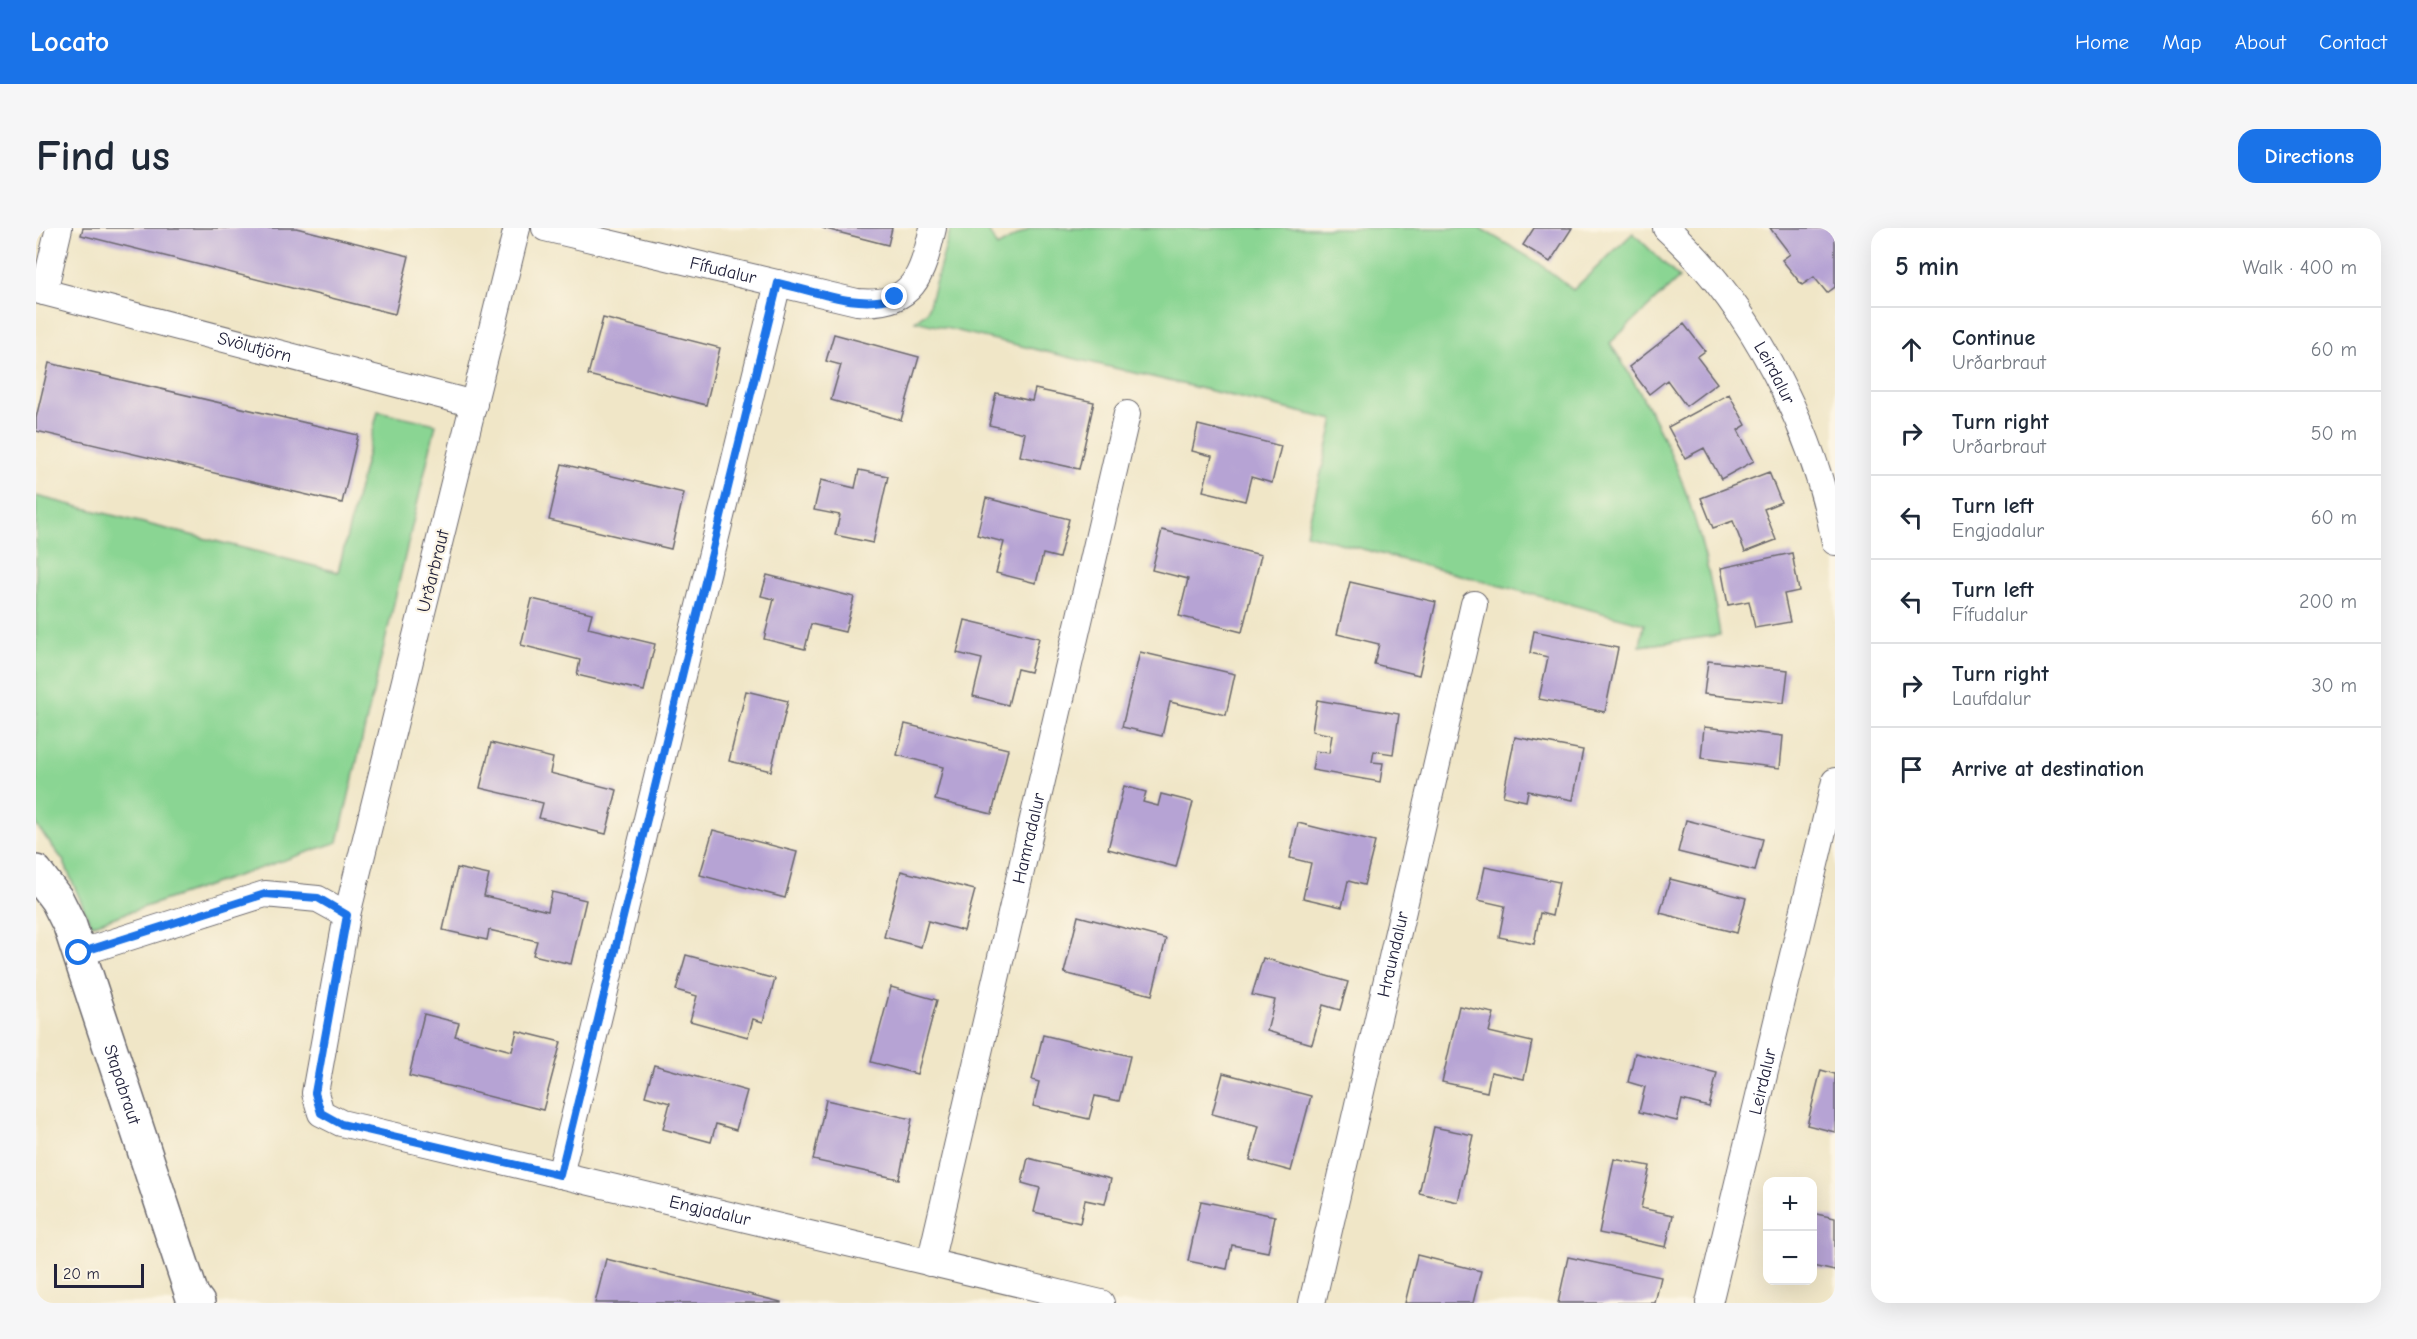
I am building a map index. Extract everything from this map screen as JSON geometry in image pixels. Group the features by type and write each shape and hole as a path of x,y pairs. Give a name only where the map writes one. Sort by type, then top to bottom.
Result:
{"street":[{"path":"40,291 59,228"},
{"name":"Urðarbraut","path":"321,1113 315,1093 347,915 517,228"},
{"name":"Fífudalur","path":"545,228 778,283 560,1175"},
{"path":"778,283 857,302 870,303 889,299 906,290 922,271 933,228"},
{"name":"Leirdalur","path":"1680,232 1741,316 1776,376 1808,447 1824,494 1835,542"},
{"name":"Svölutjörn","path":"40,291 474,404"},
{"name":"Hamradalur","path":"930,1263 1127,414"},
{"name":"Hraundalur","path":"1312,1303 1474,604"},
{"name":"Leirdalur","path":"1709,1303 1807,900 1825,862 1829,812 1835,781"},
{"name":"Stapabraut","path":"36,873 57,900 70,926 192,1295 198,1303"},
{"path":"79,953 265,894 318,898 347,915"},
{"name":"Engjadalur","path":"321,1113 341,1124 1101,1303"}],"green space":[{"path":"951,228 987,228 997,247 1030,228 1480,228 1539,263 1573,290 1633,233 1679,278 1610,343 1651,414 1682,483 1704,555 1720,635 1640,646 1644,624 1306,534 1334,420 915,321 927,312"},
{"path":"378,411 436,424 338,842 91,925 63,860 36,825 36,496 338,572"}],"building":[{"path":"83,228 296,228 409,256 395,314 81,235"},
{"path":"822,228 892,228 888,245"},
{"path":"1534,228 1572,228 1550,262 1523,245"},
{"path":"1770,228 1835,228 1835,287 1827,293 1814,277 1802,285 1782,260 1790,254"},
{"path":"603,318 720,348 706,405 588,375"},
{"path":"1684,324 1705,351 1697,357 1717,383 1686,406 1667,380 1649,394 1629,367"},
{"path":"834,334 919,357 901,420 831,400 841,365 826,361"},
{"path":"49,363 358,435 342,503 36,431 36,418"},
{"path":"1035,389 1094,402 1079,469 1020,456 1025,433 989,425 996,393 1032,401"},
{"path":"1729,394 1746,425 1738,430 1754,461 1721,479 1704,448 1685,458 1668,427"},
{"path":"1198,425 1281,446 1272,483 1251,477 1245,501 1203,491 1212,456 1192,451"},
{"path":"562,464 684,493 671,549 549,520"},
{"path":"859,470 888,476 873,543 835,535 840,515 814,510 821,480 855,488"},
{"path":"1769,472 1781,502 1764,509 1776,540 1745,552 1733,521 1713,528 1701,498"},
{"path":"986,498 1069,519 1059,558 1043,554 1036,583 996,573 1004,542 977,535"},
{"path":"1162,530 1261,555 1242,632 1179,616 1188,579 1152,570"},
{"path":"1792,553 1799,591 1784,594 1790,622 1755,628 1749,601 1728,605 1721,568"},
{"path":"767,575 854,597 845,632 811,624 805,649 764,639 774,599 761,596"},
{"path":"1350,582 1436,602 1419,675 1374,664 1379,644 1337,634"},
{"path":"532,599 592,613 588,628 655,644 644,691 577,675 580,660 521,645"},
{"path":"965,620 1039,638 1030,672 1017,669 1008,705 973,696 982,659 957,653"},
{"path":"1534,631 1618,648 1605,712 1539,699 1548,657 1530,653"},
{"path":"1140,652 1235,674 1226,715 1170,702 1162,736 1122,727"},
{"path":"1708,661 1788,670 1784,703 1704,694"},
{"path":"746,691 788,701 771,771 729,761"},
{"path":"1317,700 1399,714 1393,754 1374,751 1372,762 1383,763 1380,782 1312,770 1315,751 1329,753 1332,735 1312,731"},
{"path":"905,724 1008,749 992,814 935,800 943,767 897,755"},
{"path":"1704,727 1783,736 1780,768 1701,758"},
{"path":"1515,737 1583,750 1573,800 1528,791 1526,801 1503,796"},
{"path":"491,743 553,758 550,773 617,790 606,834 539,818 543,803 480,788"},
{"path":"1124,786 1146,792 1143,802 1158,806 1161,794 1193,802 1176,867 1108,849"},
{"path":"1686,820 1763,839 1755,871 1678,852"},
{"path":"1298,823 1375,842 1364,885 1348,881 1342,907 1303,898 1311,863 1290,858"},
{"path":"713,830 797,852 785,898 700,875"},
{"path":"1485,867 1559,882 1552,916 1540,913 1534,944 1499,937 1505,906 1478,900"},
{"path":"457,868 489,875 484,896 548,911 552,892 586,900 571,964 533,955 537,941 489,930 487,940 443,930"},
{"path":"901,871 975,890 964,931 928,921 921,947 884,937"},
{"path":"1670,879 1746,898 1737,933 1660,913"},
{"path":"1078,916 1166,939 1152,995 1064,973"},
{"path":"686,955 775,979 763,1022 753,1019 748,1037 690,1021 697,996 676,990"},
{"path":"1263,958 1348,982 1340,1010 1323,1005 1312,1044 1267,1031 1275,1000 1252,995"},
{"path":"891,987 937,1000 917,1074 871,1062"},
{"path":"1459,1006 1494,1013 1489,1032 1532,1042 1524,1079 1491,1072 1487,1092 1442,1082"},
{"path":"424,1014 459,1023 455,1036 512,1051 517,1031 561,1042 543,1110 409,1076"},
{"path":"1043,1035 1130,1056 1119,1101 1095,1096 1089,1119 1033,1106 1039,1082 1032,1080"},
{"path":"1635,1053 1717,1073 1709,1107 1682,1100 1677,1121 1639,1112 1645,1087 1628,1082"},
{"path":"654,1065 747,1091 736,1130 716,1124 711,1142 663,1129 670,1103 645,1096"},
{"path":"1821,1070 1835,1074 1835,1132 1807,1125"},
{"path":"1223,1073 1311,1096 1291,1171 1250,1160 1259,1126 1212,1114"},
{"path":"826,1100 912,1119 899,1179 813,1160"},
{"path":"1434,1127 1473,1135 1458,1202 1419,1193"},
{"path":"1028,1158 1111,1179 1105,1204 1085,1200 1080,1223 1034,1212 1040,1188 1022,1183"},
{"path":"1614,1159 1650,1166 1641,1208 1673,1215 1666,1247 1599,1233"},
{"path":"1201,1201 1275,1216 1268,1252 1232,1245 1227,1269 1188,1261"},
{"path":"1817,1214 1835,1218 1835,1271 1817,1267"},
{"path":"1417,1255 1481,1271 1473,1303 1405,1303"},
{"path":"1568,1257 1661,1277 1655,1303 1558,1303"},
{"path":"606,1259 781,1302 781,1303 595,1303"}],"route":[{"path":"79,953 265,894 318,898 347,915 315,1093 321,1113 341,1124 560,1175 778,283 857,302 882,302 895,297"}]}
